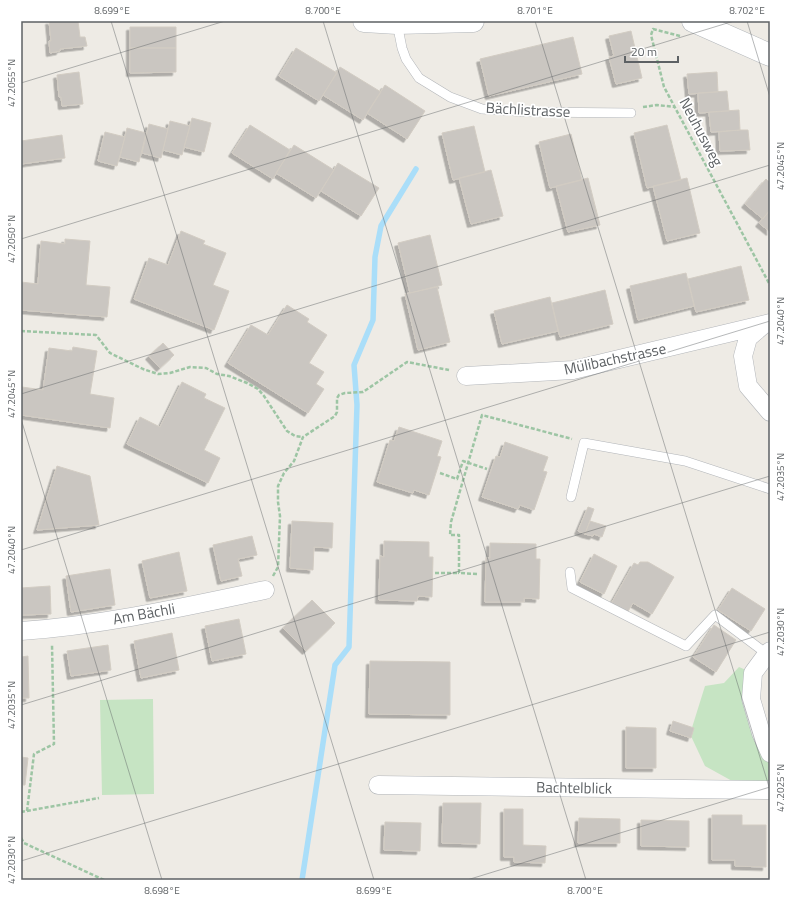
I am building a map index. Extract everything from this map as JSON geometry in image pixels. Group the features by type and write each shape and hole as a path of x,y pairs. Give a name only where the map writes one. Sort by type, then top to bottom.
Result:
{"main road":[{"path":"364,21 396,23 473,21"},
{"path":"688,29 770,55"}],"street":[{"name":"Mülibachstrasse","path":"466,376 573,370 766,324"},
{"name":"Mülibachstrasse","path":"766,324 748,338 742,356 748,386 770,412"},
{"name":"Am Bächli","path":"21,631 128,618 265,590"},
{"path":"768,653 753,673 751,699 770,753"},
{"name":"Bachtelblick","path":"378,785 770,790"}],"lane":[{"name":"Bächlistrasse","path":"396,23 406,59 419,78 450,97 482,109 530,112 631,113"},
{"path":"571,497 584,443 686,461 770,489"},
{"path":"570,572 572,588 686,646 715,615 768,653"}],"path":[{"name":"Neuhusweg","path":"688,29 653,29 651,36 664,86 770,285"},
{"path":"631,113 642,108 657,105 676,107"},
{"path":"21,331 96,335 110,353 142,369 158,374 170,373 190,367 206,368 217,374 229,376 258,389 287,431 295,436 303,437"},
{"path":"265,590 278,566 280,516 278,486 284,473 294,461 303,437 335,416 337,412 337,398 339,395 345,393 363,392 406,362 456,371 466,376"},
{"path":"458,573 459,535 450,535 451,522 482,415 584,443"},
{"path":"440,473 457,479 463,461 487,470"},
{"path":"435,573 477,574"},
{"path":"27,811 34,754 54,744 51,628"},
{"path":"21,812 100,798"},
{"path":"21,838 24,843 104,880"}],"green space":[{"path":"739,667 753,673 770,753 770,788 752,792 705,766 690,734 705,686 724,683"},
{"path":"153,699 154,794 102,795 100,700"}],"building":[{"path":"49,21 78,21 80,37 85,37 87,46 60,49 60,51 50,53 49,41 51,41"},
{"path":"130,27 176,27 176,48 130,48"},
{"path":"631,31 642,78 616,84 609,57 614,56 609,36"},
{"path":"573,37 582,74 489,96 480,59"},
{"path":"130,48 176,48 176,72 130,73"},
{"path":"296,48 337,73 319,101 279,76"},
{"path":"340,67 381,92 363,120 323,95"},
{"path":"79,72 83,104 62,106 61,97 59,97 57,75"},
{"path":"717,72 718,92 689,94 687,74"},
{"path":"385,85 425,111 407,139 367,113"},
{"path":"727,91 729,111 699,113 698,93"},
{"path":"739,110 740,130 711,132 709,112"},
{"path":"192,118 211,123 204,152 184,147"},
{"path":"170,121 190,126 182,155 163,150"},
{"path":"149,124 168,129 161,158 142,153"},
{"path":"250,125 290,150 273,179 232,153"},
{"path":"667,125 681,180 647,188 634,133"},
{"path":"474,126 485,172 453,180 442,133"},
{"path":"127,128 146,133 139,162 120,157"},
{"path":"748,130 750,150 720,151 719,132"},
{"path":"105,132 125,137 117,166 98,161"},
{"path":"571,134 582,180 550,188 539,142"},
{"path":"62,135 65,158 21,164 21,141"},
{"path":"294,145 334,170 316,198 276,173"},
{"path":"338,163 379,188 361,216 321,191"},
{"path":"491,170 503,216 471,224 459,178"},
{"path":"588,178 600,225 568,232 556,186"},
{"path":"687,178 700,233 667,241 653,186"},
{"path":"766,179 770,183 770,210 763,219 745,204"},
{"path":"770,210 770,232 759,223"},
{"path":"181,231 205,241 203,244 226,253 213,285 229,291 214,330 134,299 149,258 168,265"},
{"path":"430,235 442,285 410,293 398,243"},
{"path":"65,239 90,241 86,285 110,287 107,317 21,310 21,282 38,284 41,241 65,244"},
{"path":"741,266 749,300 696,312 688,279"},
{"path":"686,273 694,306 638,320 630,286"},
{"path":"437,287 450,342 418,350 405,294"},
{"path":"605,290 613,324 560,337 552,303"},
{"path":"550,297 558,331 502,344 494,311"},
{"path":"287,305 309,319 307,322 327,335 309,363 324,372 316,384 324,389 308,413 228,363 251,325 268,335"},
{"path":"163,343 174,355 160,368 149,356"},
{"path":"73,347 97,351 90,394 114,398 110,428 21,415 22,387 43,390 49,348 72,351"},
{"path":"182,382 206,394 204,398 225,408 204,450 220,458 208,483 127,444 140,417 160,427"},
{"path":"399,427 442,441 437,456 441,457 429,495 414,490 413,493 377,482 390,440 394,441"},
{"path":"505,442 548,457 543,471 547,472 534,510 520,505 518,509 482,497 496,456 500,457"},
{"path":"57,466 90,476 99,525 37,530"},
{"path":"588,507 594,509 585,534 578,531"},
{"path":"292,521 333,523 332,548 314,547 313,570 290,568"},
{"path":"590,521 606,526 602,537 594,534 593,536 585,534"},
{"path":"252,536 257,555 238,559 242,576 221,581 213,545"},
{"path":"384,541 429,542 429,557 433,557 432,597 418,596 417,601 379,600 380,556 384,557"},
{"path":"490,543 536,544 536,559 540,559 539,599 524,598 524,602 485,602 486,558 490,558"},
{"path":"179,552 187,591 150,598 142,561"},
{"path":"594,554 617,566 604,594 580,582"},
{"path":"640,562 648,562 674,577 652,614 633,603 627,613 611,604 634,563 638,565"},
{"path":"110,569 115,605 71,612 66,576"},
{"path":"50,586 51,614 21,615 21,588"},
{"path":"732,588 765,609 751,631 718,610"},
{"path":"312,600 335,623 306,651 283,628"},
{"path":"239,619 246,654 212,661 205,626"},
{"path":"714,625 736,640 716,672 693,657"},
{"path":"172,633 179,670 141,678 134,641"},
{"path":"108,645 111,670 71,676 67,651"},
{"path":"28,656 29,698 21,698 21,657"},
{"path":"370,661 450,662 450,715 369,714"},
{"path":"673,721 694,728 691,738 670,731"},
{"path":"626,727 656,728 656,768 626,768"},
{"path":"21,757 28,758 25,785 21,785"},
{"path":"443,803 481,803 480,844 442,843"},
{"path":"504,809 523,809 523,845 546,846 545,863 514,862 514,857 504,857"},
{"path":"712,815 742,815 742,825 766,825 766,867 735,866 735,860 712,860"},
{"path":"579,818 620,819 620,843 578,843"},
{"path":"641,820 689,821 689,847 641,846"},
{"path":"385,822 421,823 420,851 384,850"}],"waterway":[{"path":"302,880 335,665 349,647 357,405 354,365 373,320 375,257 381,226 416,169"}]}
